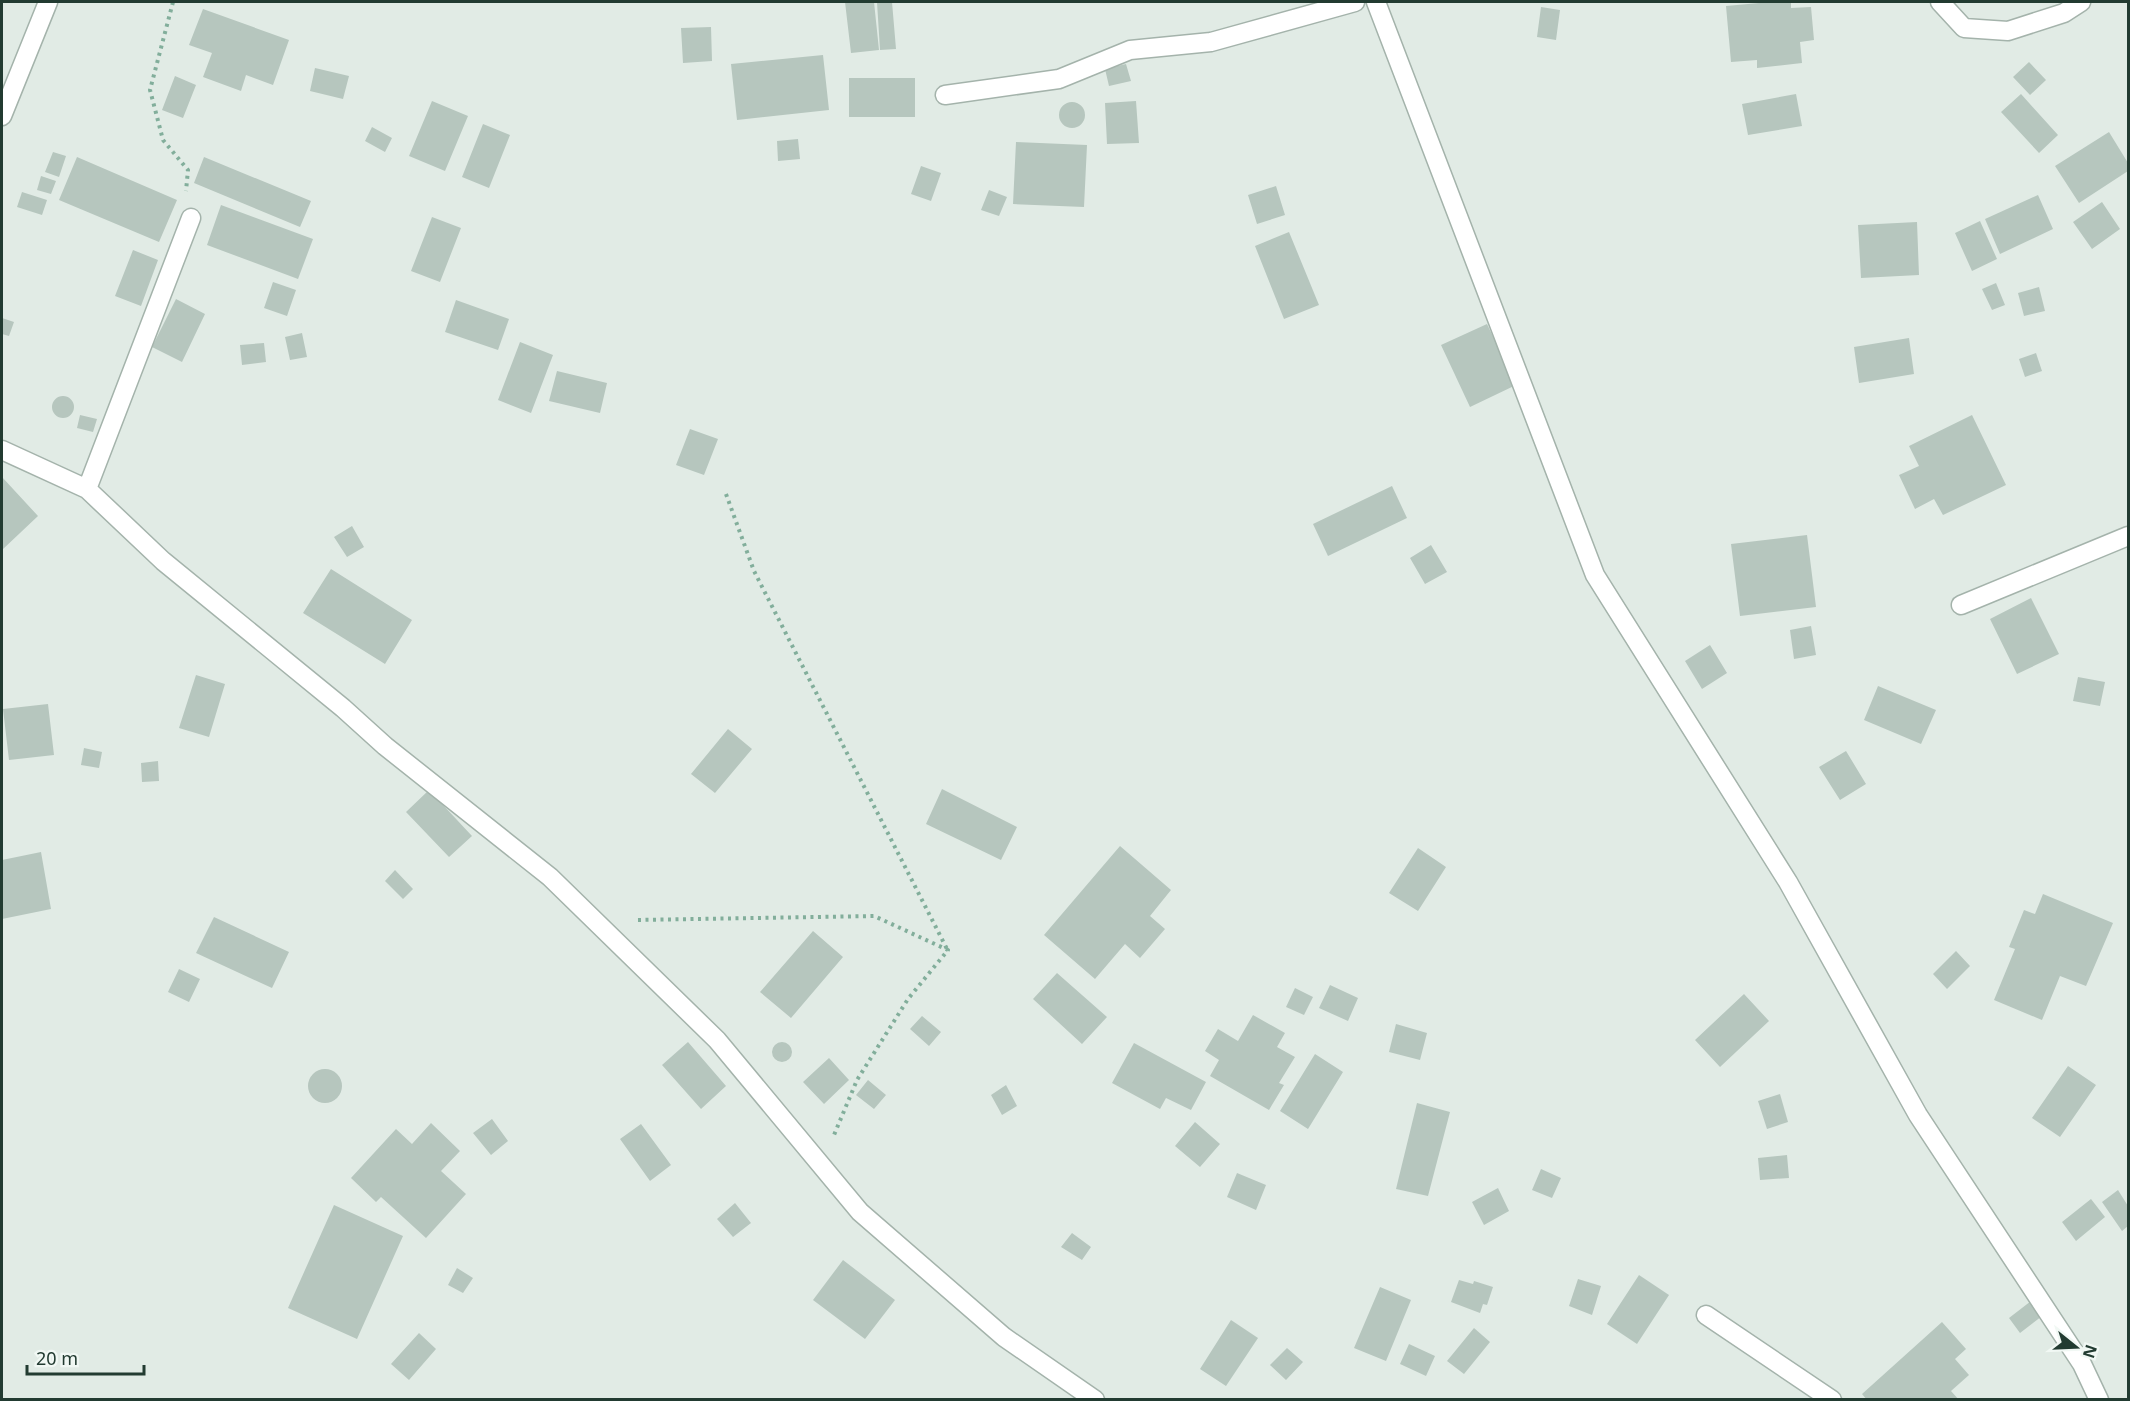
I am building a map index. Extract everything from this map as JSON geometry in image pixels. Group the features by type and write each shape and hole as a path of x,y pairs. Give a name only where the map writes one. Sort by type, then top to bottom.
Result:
{"street":[{"path":"2,116 48,2"},
{"path":"945,95 1059,79 1130,50 1211,42 1355,2"},
{"path":"1376,2 1595,575 1788,882 1918,1115 2082,1364 2099,1400"},
{"path":"1940,2 1964,28 2008,31 2064,13 2081,2"},
{"path":"87,489 191,218"},
{"path":"2,450 87,489 163,561 343,708 385,746 550,877 717,1040 860,1212 1004,1336 1095,1400"},
{"path":"1961,605 2128,536"},
{"path":"1706,1315 1832,1400"}],"path":[{"path":"173,2 150,90 163,140 188,170 185,189 191,218"},
{"path":"726,494 754,571 948,950"},
{"path":"595,921 874,916 948,950"},
{"path":"820,1165 857,1080 908,999 948,950"}],"building":[{"path":"845,2 874,2 879,50 851,53"},
{"path":"877,2 892,2 896,49 880,50"},
{"path":"1791,2 1791,8 1811,7 1814,40 1800,42 1802,63 1757,68 1757,60 1731,62 1726,6"},
{"path":"1541,7 1560,10 1556,40 1537,37"},
{"path":"203,9 289,40 273,85 246,75 241,91 203,77 212,53 189,45"},
{"path":"711,27 712,61 683,63 681,28"},
{"path":"823,55 829,110 737,120 731,64"},
{"path":"2029,62 2046,80 2030,95 2013,77"},
{"path":"1126,64 1131,81 1109,86 1105,69"},
{"path":"315,68 349,76 343,99 310,91"},
{"path":"175,76 196,85 183,118 162,110"},
{"path":"849,78 915,78 915,117 849,117"},
{"path":"1796,94 1802,126 1748,135 1742,104"},
{"path":"2021,94 2058,135 2039,153 2001,112"},
{"path":"432,101 468,116 445,171 409,156"},
{"path":"1136,101 1139,143 1107,144 1105,103"},
{"path":"1072,102 1081,106 1085,115 1081,124 1072,128 1063,124 1059,115 1063,106"},
{"path":"483,124 510,135 489,188 462,177"},
{"path":"372,127 392,138 385,152 365,141"},
{"path":"2109,132 2128,163 2128,171 2079,203 2055,166"},
{"path":"798,139 800,159 778,161 777,141"},
{"path":"1016,142 1087,145 1084,207 1013,204"},
{"path":"53,152 66,156 59,177 45,172"},
{"path":"77,157 177,200 159,242 59,200"},
{"path":"204,157 311,201 300,227 194,183"},
{"path":"921,166 941,173 931,201 911,194"},
{"path":"41,176 56,181 51,194 37,190"},
{"path":"1276,186 1285,215 1257,224 1248,195"},
{"path":"989,190 1007,197 999,216 981,210"},
{"path":"22,192 47,200 42,215 17,207"},
{"path":"2038,195 2053,229 2000,254 1985,219"},
{"path":"2102,202 2120,229 2092,249 2073,222"},
{"path":"221,205 313,239 298,279 207,245"},
{"path":"432,217 461,228 440,282 411,271"},
{"path":"1980,221 1997,259 1972,271 1955,233"},
{"path":"1917,222 1919,275 1861,278 1858,225"},
{"path":"1289,232 1319,305 1284,319 1255,246"},
{"path":"133,250 158,260 141,306 115,296"},
{"path":"273,282 296,290 287,316 264,308"},
{"path":"1996,283 2005,305 1992,310 1982,289"},
{"path":"2039,287 2045,311 2024,316 2018,293"},
{"path":"176,299 205,314 182,362 152,347"},
{"path":"456,300 509,319 498,350 445,332"},
{"path":"2,318 14,322 9,336 2,334"},
{"path":"1487,324 1516,385 1470,407 1441,345"},
{"path":"302,333 307,357 290,360 285,337"},
{"path":"1909,338 1914,374 1859,383 1854,347"},
{"path":"520,342 553,355 531,413 498,400"},
{"path":"264,343 266,362 242,365 240,345"},
{"path":"2036,353 2042,371 2025,377 2019,359"},
{"path":"557,371 607,383 600,413 549,401"},
{"path":"63,396 71,399 74,407 71,415 63,418 55,415 52,407 55,399"},
{"path":"80,415 97,419 93,432 77,428"},
{"path":"1972,415 2006,485 1943,515 1934,499 1915,509 1899,475 1919,466 1909,446"},
{"path":"690,429 718,439 704,475 676,465"},
{"path":"2,477 38,516 2,550"},
{"path":"1392,486 1407,518 1328,556 1313,524"},
{"path":"352,526 364,547 347,557 334,537"},
{"path":"1807,535 1816,607 1740,616 1731,544"},
{"path":"1431,545 1447,572 1425,584 1410,558"},
{"path":"331,569 412,620 385,664 303,613"},
{"path":"2031,598 2059,654 2017,674 1990,619"},
{"path":"1811,626 1816,655 1794,659 1790,630"},
{"path":"1710,645 1727,673 1702,689 1685,661"},
{"path":"196,675 225,684 209,737 179,728"},
{"path":"2078,677 2105,682 2100,706 2073,701"},
{"path":"1878,686 1936,710 1921,744 1864,720"},
{"path":"48,704 54,755 9,760 3,709"},
{"path":"728,729 752,749 715,793 691,774"},
{"path":"84,748 102,752 99,768 81,765"},
{"path":"1846,751 1866,784 1840,800 1819,767"},
{"path":"158,761 159,781 142,782 141,763"},
{"path":"942,789 1017,827 1001,860 926,824"},
{"path":"429,790 472,836 449,857 406,812"},
{"path":"1120,846 1171,890 1150,916 1165,929 1140,958 1125,944 1095,979 1044,935"},
{"path":"1418,848 1446,867 1418,911 1389,893"},
{"path":"41,852 51,909 2,919 2,860"},
{"path":"395,870 413,889 403,899 385,881"},
{"path":"2043,894 2113,923 2086,986 2060,976 2042,1020 1994,1000 2015,949 2009,947 2024,910 2035,914"},
{"path":"214,917 289,952 272,988 196,953"},
{"path":"813,931 843,957 791,1018 760,992"},
{"path":"1956,951 1970,966 1947,989 1933,974"},
{"path":"179,969 200,979 189,1002 168,992"},
{"path":"1057,973 1107,1017 1082,1044 1033,999"},
{"path":"1330,985 1358,998 1348,1021 1319,1008"},
{"path":"1295,988 1313,997 1304,1015 1286,1007"},
{"path":"1744,994 1769,1021 1720,1067 1695,1040"},
{"path":"1253,1015 1285,1033 1277,1047 1295,1057 1279,1083 1284,1085 1269,1110 1210,1076 1219,1060 1205,1051 1218,1029 1238,1041"},
{"path":"922,1016 941,1032 929,1046 910,1029"},
{"path":"1396,1024 1427,1033 1420,1060 1389,1052"},
{"path":"688,1042 726,1086 701,1109 662,1065"},
{"path":"782,1042 789,1045 792,1052 789,1059 782,1062 775,1059 772,1052 775,1045"},
{"path":"1134,1043 1206,1082 1191,1110 1166,1098 1160,1109 1112,1083"},
{"path":"1315,1054 1343,1072 1308,1129 1280,1111"},
{"path":"829,1058 849,1080 824,1104 803,1082"},
{"path":"2068,1066 2096,1085 2060,1137 2032,1118"},
{"path":"325,1069 337,1074 342,1086 337,1098 325,1103 313,1098 308,1086 313,1074"},
{"path":"868,1080 886,1095 874,1109 856,1095"},
{"path":"1006,1085 1017,1106 1002,1115 991,1095"},
{"path":"1780,1094 1788,1122 1767,1129 1758,1101"},
{"path":"1417,1103 1450,1112 1428,1196 1396,1189"},
{"path":"492,1119 508,1141 491,1155 473,1133"},
{"path":"1195,1122 1220,1144 1200,1167 1175,1146"},
{"path":"431,1123 460,1151 441,1171 466,1194 426,1238 381,1197 376,1202 351,1178 396,1129 412,1144"},
{"path":"641,1124 671,1165 650,1181 620,1139"},
{"path":"1787,1155 1789,1178 1760,1180 1758,1158"},
{"path":"1541,1169 1561,1178 1552,1198 1532,1190"},
{"path":"1237,1173 1266,1185 1256,1210 1227,1197"},
{"path":"1498,1188 1509,1211 1484,1225 1472,1202"},
{"path":"2118,1190 2128,1206 2128,1226 2122,1231 2102,1202"},
{"path":"2091,1199 2105,1217 2076,1241 2062,1222"},
{"path":"735,1203 751,1223 733,1237 717,1219"},
{"path":"334,1205 403,1236 357,1339 288,1308"},
{"path":"1072,1233 1091,1247 1082,1260 1061,1247"},
{"path":"843,1260 895,1300 865,1339 813,1300"},
{"path":"457,1268 473,1278 463,1293 448,1285"},
{"path":"1639,1275 1669,1295 1637,1344 1607,1324"},
{"path":"1578,1279 1601,1286 1592,1315 1569,1306"},
{"path":"1459,1280 1473,1284 1474,1281 1493,1287 1487,1305 1483,1304 1480,1313 1451,1302"},
{"path":"1380,1287 1411,1300 1386,1361 1354,1348"},
{"path":"2035,1298 2046,1313 2020,1333 2009,1318"},
{"path":"1231,1320 1258,1338 1226,1386 1200,1369"},
{"path":"1942,1322 1966,1349 1955,1359 1969,1375 1951,1391 1959,1400 1867,1400 1862,1394"},
{"path":"1474,1328 1490,1342 1464,1374 1447,1361"},
{"path":"419,1333 436,1349 409,1380 391,1364"},
{"path":"1409,1344 1435,1356 1426,1376 1400,1364"},
{"path":"1287,1348 1303,1362 1286,1380 1270,1365"}]}
